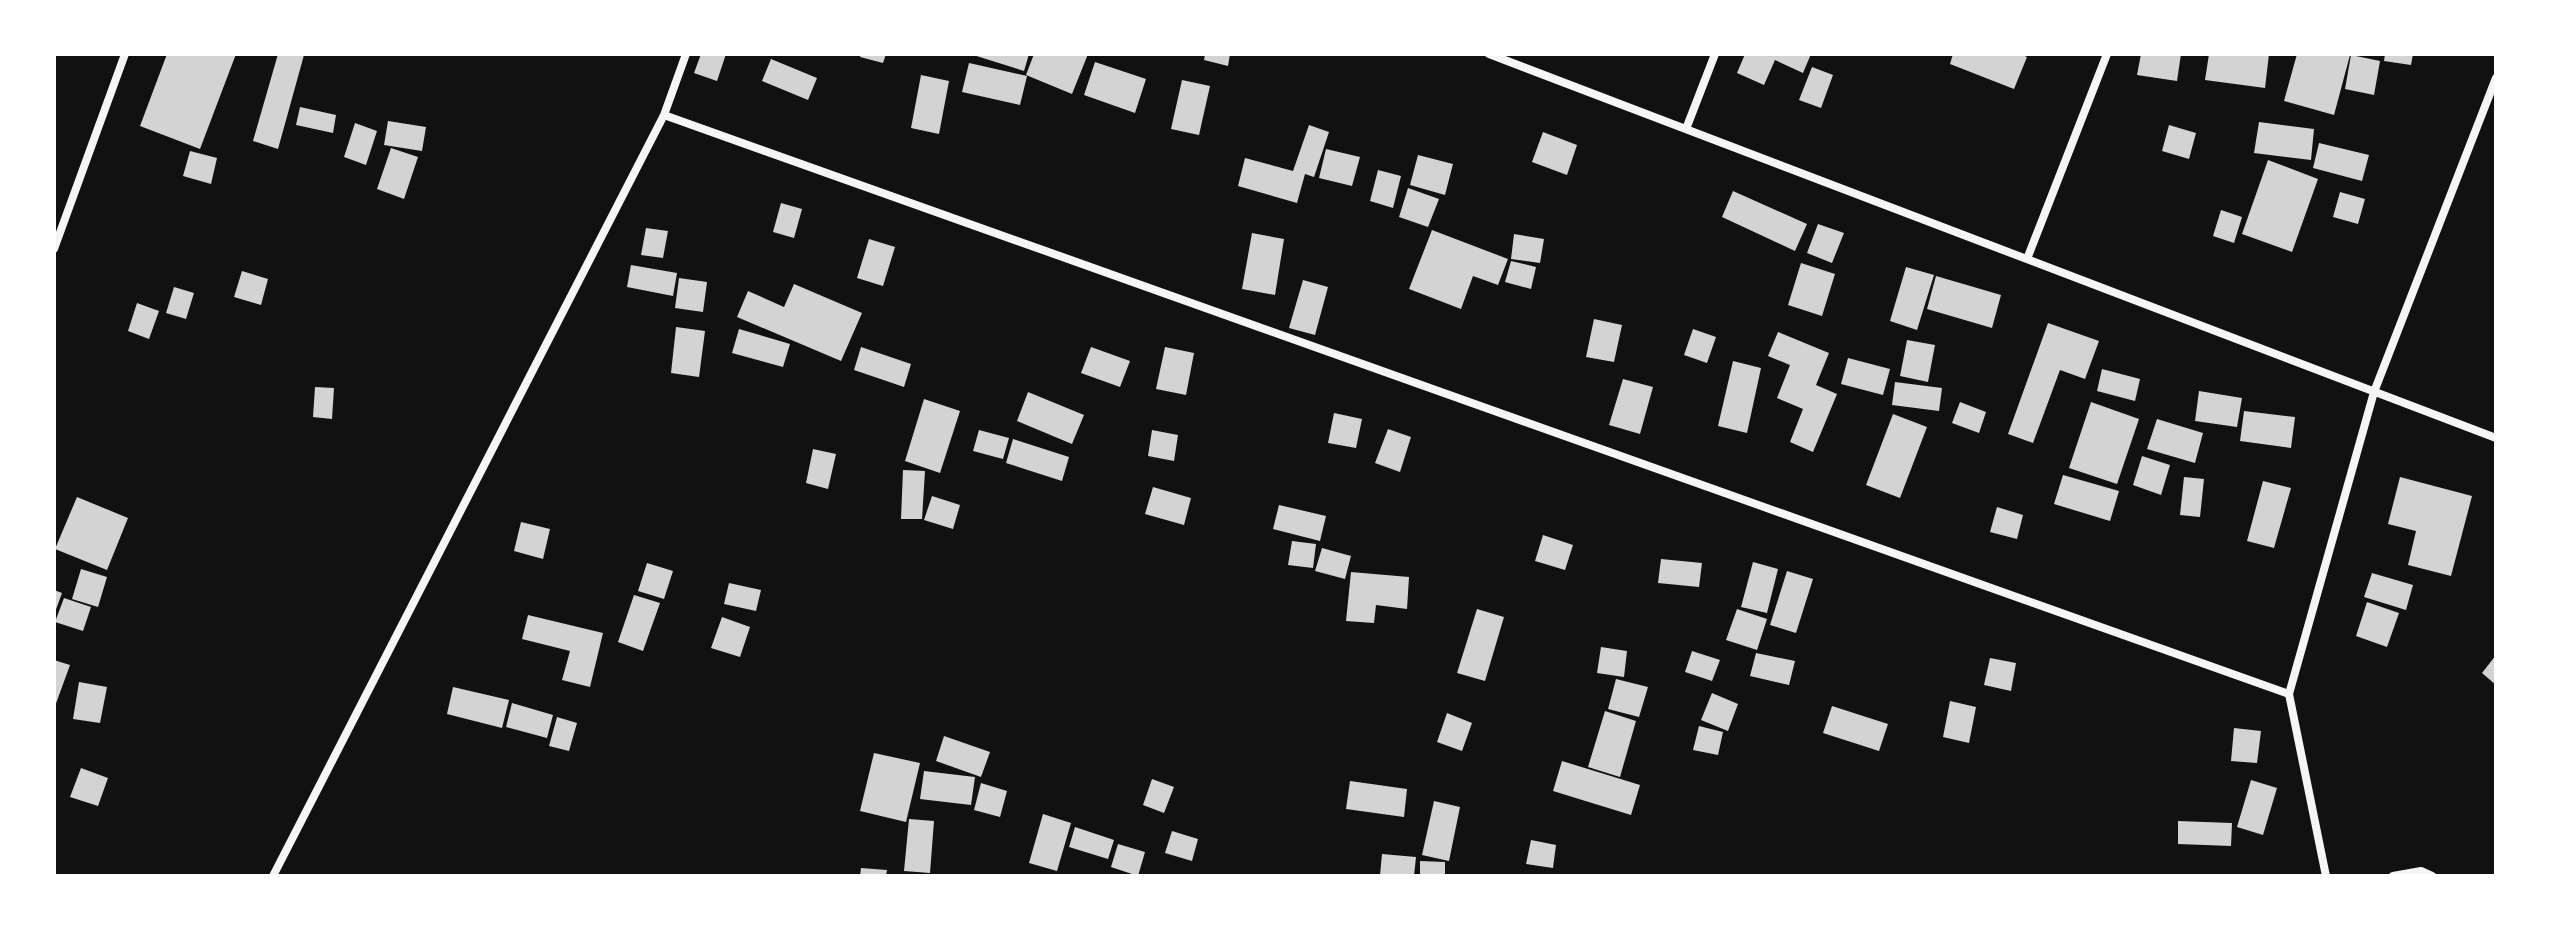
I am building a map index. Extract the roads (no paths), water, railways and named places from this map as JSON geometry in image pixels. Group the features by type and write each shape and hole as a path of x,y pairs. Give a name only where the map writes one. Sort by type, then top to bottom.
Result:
{"street":[{"path":"54,249 125,54"},
{"path":"273,876 664,115 686,54"},
{"path":"1489,54 2496,438"},
{"path":"1686,129 1715,54"},
{"path":"2027,259 2107,54"},
{"path":"2326,876 2289,694 2374,392 2496,78"},
{"path":"664,115 2289,694"},
{"path":"2393,876 2421,871 2432,876"}]}
